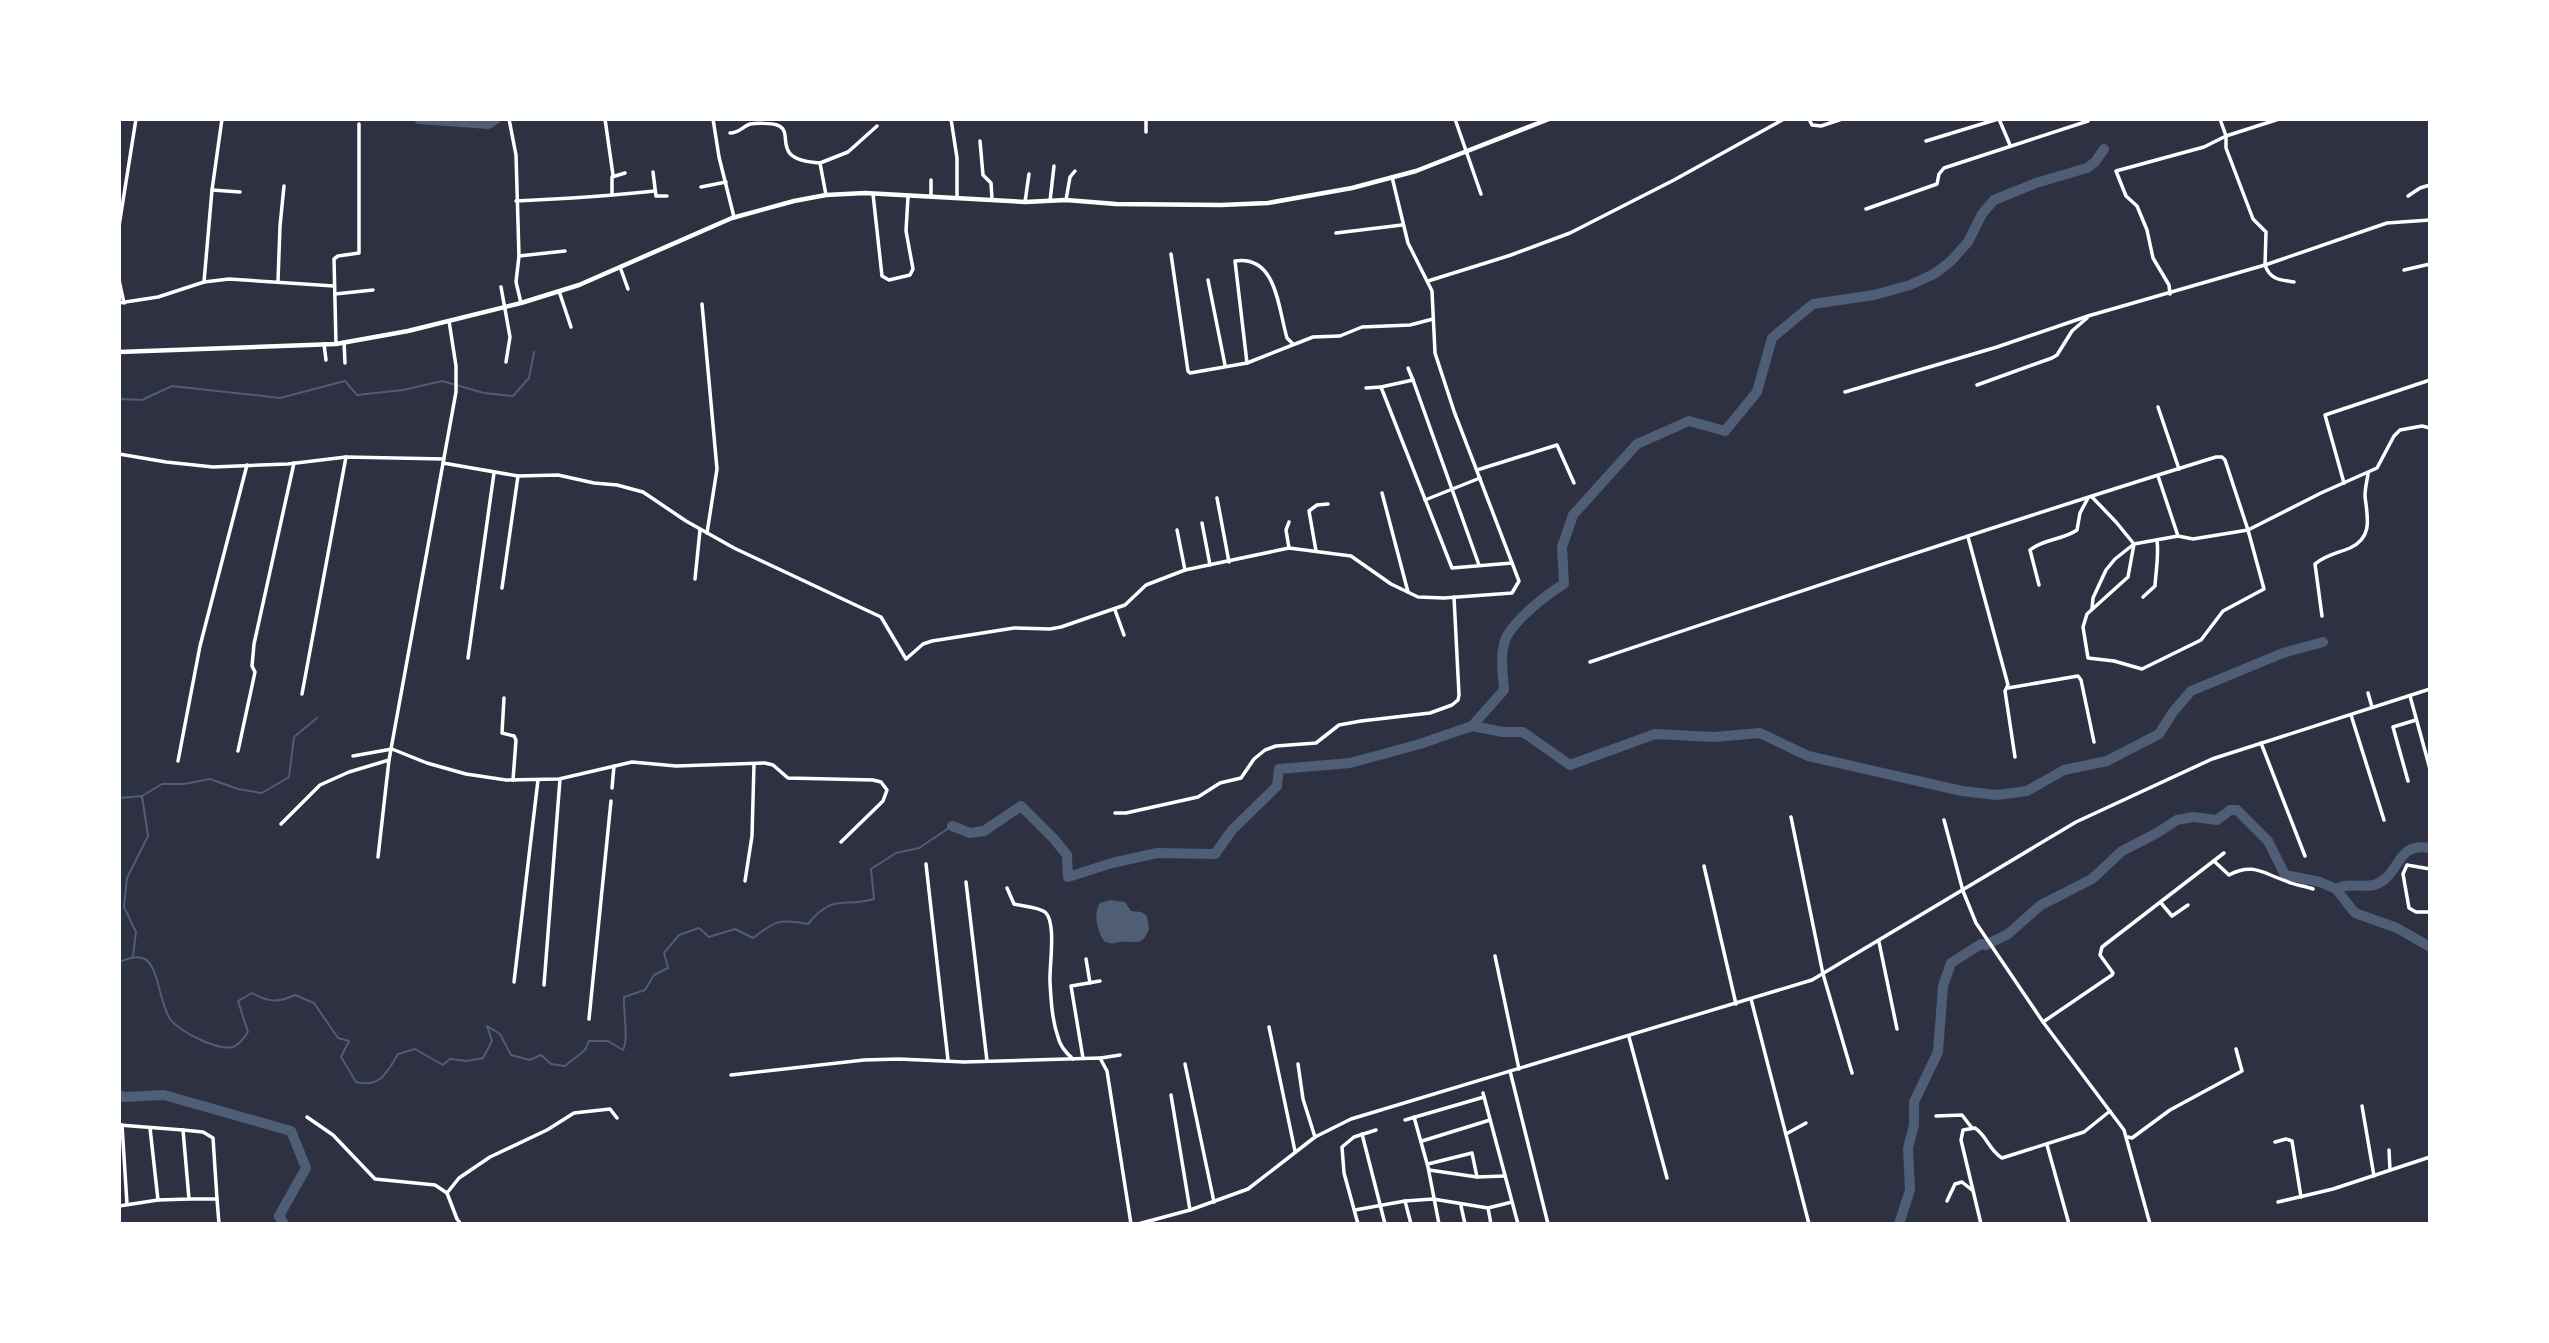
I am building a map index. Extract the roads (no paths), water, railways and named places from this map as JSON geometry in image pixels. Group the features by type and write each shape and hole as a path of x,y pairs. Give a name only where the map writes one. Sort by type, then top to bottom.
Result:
{"street":[{"path":"119,226 136,119"},
{"path":"509,119 516,155 519,256 516,282 521,303"},
{"path":"606,119 613,175 612,194"},
{"path":"713,119 734,217"},
{"path":"951,119 957,158 957,197"},
{"path":"1146,119 1146,132"},
{"path":"1455,119 1481,194"},
{"path":"119,352 336,344 408,331 559,291 734,217 826,195 873,194 1025,202 1066,200 1136,204 1268,203 1352,188 1392,177 1468,153 1549,119"},
{"path":"1428,281 1570,233 1674,180 1784,119"},
{"path":"1809,119 1812,125 1817,127 1843,119"},
{"path":"1926,141 1999,119 2010,145"},
{"path":"2220,119 2226,136 2226,148 2253,219 2266,232 2265,265 2272,277 2294,282"},
{"path":"2171,294 2169,285 2153,258 2147,230 2137,205 2126,196 2116,172 2204,147 2226,136 2278,119"},
{"path":"204,282 212,190 222,120"},
{"path":"1866,209 1937,184 1941,170 2088,121"},
{"path":"336,344 335,258 359,253 359,124"},
{"path":"730,133 737,133 751,124 779,126 783,129 792,157 800,161 820,163 848,152 877,126"},
{"path":"980,141 983,175 990,183 992,199"},
{"path":"820,163 826,195"},
{"path":"1050,201 1054,166"},
{"path":"653,172 657,196 667,196"},
{"path":"1066,200 1070,177 1075,172"},
{"path":"613,175 625,173"},
{"path":"1025,202 1029,174"},
{"path":"119,454 199,467 295,463 346,457 443,461 494,473 558,475 617,485 643,492 699,530 786,574 881,617 906,659 923,644 932,641 1014,628 1050,629 1115,610 1130,602 1146,585 1185,570 1289,548 1351,556 1418,597 1512,593 1519,581 1435,353 1434,300 1428,281 1408,243 1392,177"},
{"path":"931,180 931,197"},
{"path":"701,187 726,181"},
{"path":"2408,195 2420,187 2430,185"},
{"path":"278,281 279,226 284,186"},
{"path":"212,190 240,192"},
{"path":"516,201 655,191"},
{"path":"873,194 881,276 889,280 910,275 914,269 906,231 908,197"},
{"path":"1845,393 2088,316 2265,265 2387,223 2430,220"},
{"path":"1336,233 1402,225"},
{"path":"519,256 565,251"},
{"path":"1171,254 1188,371 1191,373 1247,363 1313,337 1340,336 1362,327 1410,325 1433,319"},
{"path":"1247,363 1235,261 1255,262 1268,272 1287,338 1292,344"},
{"path":"2404,270 2430,264"},
{"path":"620,267 628,289"},
{"path":"119,280 122,303 158,297 204,282 229,279 334,286"},
{"path":"1208,280 1225,365"},
{"path":"500,287 510,337 506,362"},
{"path":"335,294 373,290"},
{"path":"559,291 571,327"},
{"path":"702,304 717,470 707,533"},
{"path":"1977,385 2057,355 2072,331 2088,316"},
{"path":"378,857 397,709 456,392 456,366 449,321"},
{"path":"344,342 345,363"},
{"path":"324,344 326,360"},
{"path":"1408,368 1479,565"},
{"path":"1366,388 1413,380"},
{"path":"2344,483 2325,415 2430,380"},
{"path":"1381,387 1452,568 1512,564"},
{"path":"2158,407 2179,469"},
{"path":"2092,610 2096,591 2106,570 2134,544 2178,536 2193,539 2248,530 2368,474 2380,466 2398,432 2422,426 2430,428"},
{"path":"1477,470 1557,445 1574,483"},
{"path":"302,694 346,457"},
{"path":"1590,662 2090,497 2222,457 2248,530 2263,590 2223,611 2205,636 2189,647 2143,669 2114,661 2088,658 2082,627 2088,614 2128,577 2134,544 2090,497"},
{"path":"238,751 255,672 252,666 254,644 295,463"},
{"path":"178,761 203,635 247,465"},
{"path":"468,658 494,473"},
{"path":"2322,616 2315,564 2325,557 2353,547 2367,531 2369,516 2365,493 2368,474"},
{"path":"502,588 518,475"},
{"path":"2158,476 2178,536"},
{"path":"1425,500 1480,478"},
{"path":"1382,493 1408,592"},
{"path":"2039,585 2030,550 2074,532 2090,497"},
{"path":"1217,498 1229,562"},
{"path":"1316,551 1309,511 1317,505 1328,504"},
{"path":"1289,522 1286,530 1289,548"},
{"path":"1202,523 1210,565"},
{"path":"695,579 699,530"},
{"path":"1177,530 1185,570"},
{"path":"1968,537 2008,688 2005,691 2015,757"},
{"path":"2143,597 2155,586 2159,555 2157,540"},
{"path":"1115,813 1191,800 1220,783 1241,778 1254,759 1265,750 1276,746 1316,743 1339,725 1430,713 1452,705 1459,695 1454,597"},
{"path":"1115,610 1124,635"},
{"path":"2008,688 2078,676 2094,742"},
{"path":"1138,1224 1190,1210 1252,1187 1315,1137 1351,1119 1812,980 2076,822 2213,759 2430,689"},
{"path":"2368,693 2372,707"},
{"path":"2410,696 2430,769"},
{"path":"504,698 502,733 514,736 516,740 513,780"},
{"path":"2351,715 2384,820"},
{"path":"2408,780 2393,727 2416,720"},
{"path":"2261,743 2305,856"},
{"path":"352,756 392,749 426,763 466,774 513,780 560,779 632,762 773,765 788,778 881,782 887,790 883,801 841,842"},
{"path":"281,824 320,785 349,772 389,761"},
{"path":"745,881 752,836 754,764"},
{"path":"612,788 614,766"},
{"path":"544,985 560,779"},
{"path":"514,982 538,780"},
{"path":"589,1019 611,801"},
{"path":"1791,817 1823,974 1852,1073"},
{"path":"1944,820 1963,891 1981,931 2043,1022 2128,1138 2150,1224"},
{"path":"2043,1022 2112,975 2100,955 2102,947 2224,853"},
{"path":"2215,862 2229,874 2244,869 2265,871 2285,881 2314,889"},
{"path":"926,863 948,1060"},
{"path":"2430,869 2407,865 2403,874 2409,908 2416,912 2430,912"},
{"path":"1704,866 1736,1004"},
{"path":"966,882 987,1060"},
{"path":"1007,888 1014,904 1044,911 1049,917 1052,943 1050,980 1058,1037 1073,1060"},
{"path":"2161,903 2172,916 2188,905"},
{"path":"1879,942 1897,1029"},
{"path":"1495,956 1519,1069"},
{"path":"1086,958 1090,983"},
{"path":"1083,1058 1071,986 1100,981"},
{"path":"1751,999 1809,1224"},
{"path":"1269,1027 1295,1152"},
{"path":"1629,1037 1667,1178"},
{"path":"2128,1138 2132,1138 2181,1103 2235,1077 2242,1071 2236,1049"},
{"path":"731,1075 864,1060 1073,1060 1120,1055"},
{"path":"1100,1058 1107,1071 1131,1224"},
{"path":"1185,1064 1214,1202"},
{"path":"1298,1064 1303,1099 1315,1137"},
{"path":"1510,1071 1548,1224"},
{"path":"1171,1095 1190,1210"},
{"path":"1405,1120 1483,1095 1518,1224"},
{"path":"2362,1106 2374,1176"},
{"path":"447,1193 459,1178 491,1157 547,1130 574,1113 610,1109 617,1118"},
{"path":"1936,1116 1962,1115 1972,1128 1983,1133 1993,1152 2002,1158 2084,1132 2109,1111"},
{"path":"307,1117 333,1135 375,1179 435,1185 447,1193 461,1224"},
{"path":"1414,1117 1428,1164 1439,1224"},
{"path":"1421,1141 1490,1120"},
{"path":"1786,1134 1806,1123"},
{"path":"127,1205 121,1125 202,1132 213,1138 219,1224"},
{"path":"150,1128 158,1200"},
{"path":"1972,1128 1963,1130 1960,1135 1981,1224"},
{"path":"1358,1224 1342,1147 1346,1142 1376,1129"},
{"path":"183,1130 189,1199"},
{"path":"1362,1134 1385,1224"},
{"path":"2275,1142 2287,1139 2292,1141 2301,1197"},
{"path":"2047,1145 2070,1224"},
{"path":"2389,1150 2390,1170"},
{"path":"1428,1164 1472,1153 1478,1177"},
{"path":"2278,1202 2374,1176 2430,1157"},
{"path":"1429,1170 1478,1177 1505,1176"},
{"path":"1947,1201 1955,1184 1962,1182 1973,1192"},
{"path":"119,1206 158,1200 217,1199"},
{"path":"1355,1210 1380,1204 1433,1199 1461,1206 1488,1208 1512,1202"},
{"path":"1405,1201 1411,1224"},
{"path":"1461,1206 1465,1224"},
{"path":"1488,1208 1491,1224"}],"water":[{"path":"1110,900 1125,902 1131,911 1147,916 1149,929 1144,939 1138,942 1104,941 1096,917 1100,903"}],"waterway":[{"path":"419,119 488,124 496,119"},
{"path":"1472,726 1504,690 1502,655 1507,636 1533,607 1564,584 1562,547 1573,515 1637,444 1689,421 1725,431 1757,392 1772,338 1813,304 1874,295 1910,285 1934,274 1950,262 1968,242 1982,214 1994,200 2036,183 2087,168 2104,149"},
{"path":"119,399 142,400 172,386 280,398 345,381 357,395 403,390 442,381 484,393 513,396 529,378 534,352"},
{"path":"952,826 970,833 984,831 1021,806 1067,855 1068,877 1157,853 1215,854 1232,830 1277,786 1279,769 1350,763 1420,744 1472,726 1503,732 1523,732 1570,765 1655,734 1714,737 1760,733 1808,756 1962,791 1997,795 2027,791 2064,770 2107,761 2159,734 2191,691 2283,653 2323,642"},
{"path":"142,796 162,784 184,784 210,779 238,789 262,793 289,777 294,737 317,718"},
{"path":"119,798 142,796 148,836 127,878 124,907 136,932 133,956"},
{"path":"1899,1224 1910,1190 1908,1148 1914,1125 1914,1102 1938,1052 1943,986 1951,963 1981,944 1986,945 2008,934 2041,905 2092,879 2122,851 2177,820 2193,817 2217,820 2230,810 2237,810 2268,841 2285,875 2320,882 2336,889 2379,883 2411,849 2430,848"},
{"path":"119,962 135,957 145,959 153,969 170,1019 190,1034 218,1046 233,1047 240,1043 248,1032 238,1001 252,993 273,1000 295,995 314,1003 338,1038 349,1041 341,1057 356,1082 377,1081 386,1073 398,1054 415,1049 443,1065 450,1059 467,1061 483,1058 492,1041 487,1026 500,1034 511,1055 530,1060 541,1055 551,1064 565,1066 585,1050 589,1041 608,1041 623,1050 626,1032 624,997 645,990 654,975 668,968 664,953 679,935 699,928 709,937 735,929 753,938 778,922 808,924 824,908 831,905 874,899 871,869 896,853 919,848 952,826"},
{"path":"2336,889 2355,913 2397,928 2430,947"},
{"path":"119,1095 164,1095 291,1131 306,1168 279,1216 284,1224"}]}
